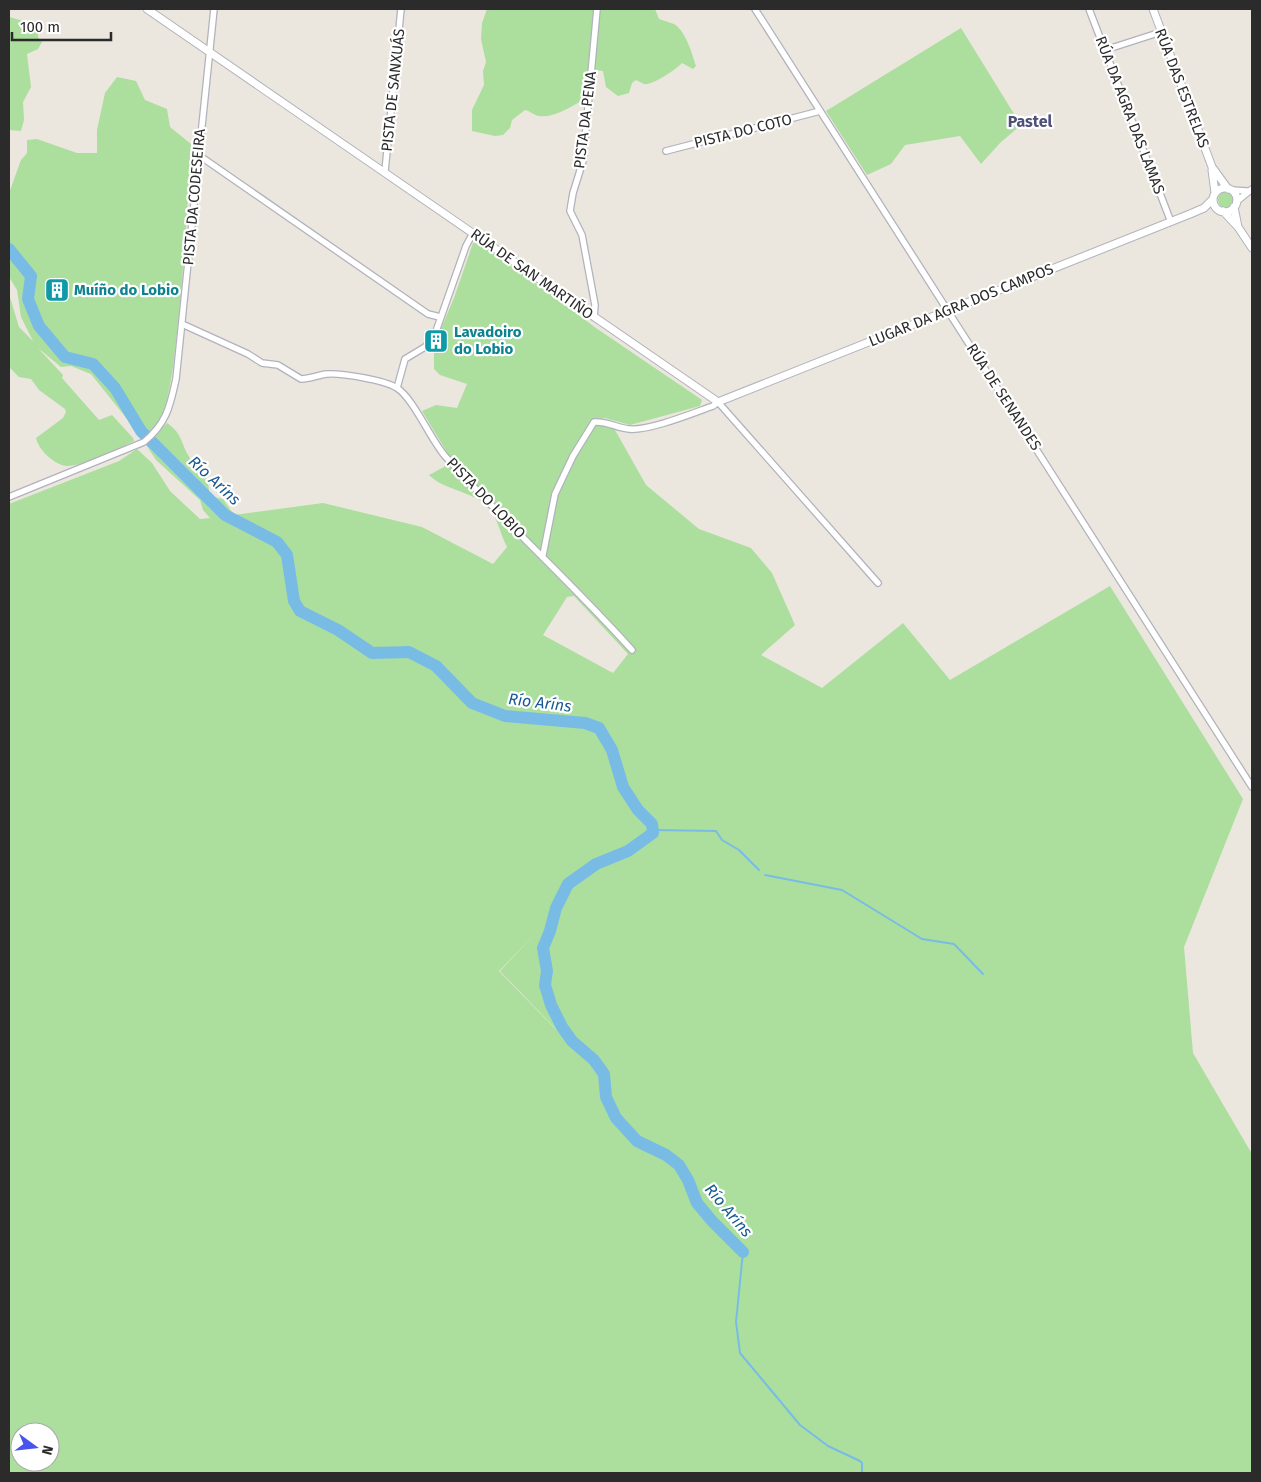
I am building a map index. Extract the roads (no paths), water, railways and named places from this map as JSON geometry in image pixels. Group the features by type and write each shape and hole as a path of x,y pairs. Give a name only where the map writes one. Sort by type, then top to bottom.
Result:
{"street":[{"name":"RÚA DE SAN MARTIÑO","path":"147,9 718,402 878,583"},
{"name":"PISTA DA CODESEIRA","path":"9,497 144,442 158,430 169,410 176,378 208,50 214,9"},
{"name":"PISTA DE SANXUÁS","path":"385,171 401,9"},
{"name":"PISTA DA PENA","path":"594,317 595,305 582,235 570,211 573,193 583,160 597,9"},
{"name":"RÚA DE SENANDES","path":"755,9 1252,787"},
{"name":"RÚA DA AGRA DAS LAMAS","path":"1089,9 1170,222"},
{"name":"RÚA DAS ESTRELAS","path":"1152,9 1212,167 1214,196"},
{"path":"1105,50 1161,32"},
{"name":"PISTA DO COTO","path":"666,151 820,111"},
{"path":"198,154 428,314 440,317"},
{"name":"RÚA DAS ESTRELAS","path":"1212,167 1229,189"},
{"path":"1250,190 1220,189 1214,196 1220,210 1238,227 1252,248"},
{"path":"1229,189 1235,195 1238,227"},
{"path":"1220,210 1235,204 1250,190"},
{"name":"LUGAR DA AGRA DOS CAMPOS","path":"718,402 1204,208 1214,196"},
{"name":"LUGAR DA AGRA DOS CAMPOS","path":"1204,208 1220,210"},
{"path":"182,324 262,362 278,365 301,379 332,374 363,379 397,388 405,359 431,342 474,233"},
{"name":"PISTA DO LOBIO","path":"397,388 410,402 443,454 475,490 543,555 632,650"},
{"path":"543,555 555,494 573,456 594,422 605,421 628,429 642,428 713,406 718,402"}],"waterway":[{"name":"Río Aríns","path":"9,249 31,276 28,299 39,326 65,357 93,364 115,388 141,431 225,515 277,542 287,555 294,601 300,611 338,630 372,653 409,652 436,666 472,703 505,716 585,723 599,728 612,750 623,787 638,810 652,824 653,833 628,851 596,864 568,884 556,908 543,948 547,971 545,985 551,1005 562,1027 572,1041 594,1060 604,1074 606,1097 616,1118 637,1141 666,1155 679,1165 688,1180 697,1203 743,1252"},
{"path":"654,830 716,831 722,840 739,850 759,870"},
{"path":"765,875 842,890 922,939 954,944 983,974"},
{"path":"743,1252 736,1322 740,1353 800,1425 828,1446 860,1461 862,1463 862,1473"}],"place":[{"name":"Muíño do Lobio","path":"57,290"},
{"name":"Lavadoiro do Lobio","path":"436,341"}],"district":[{"name":"Pastel","path":"1030,121"}]}
